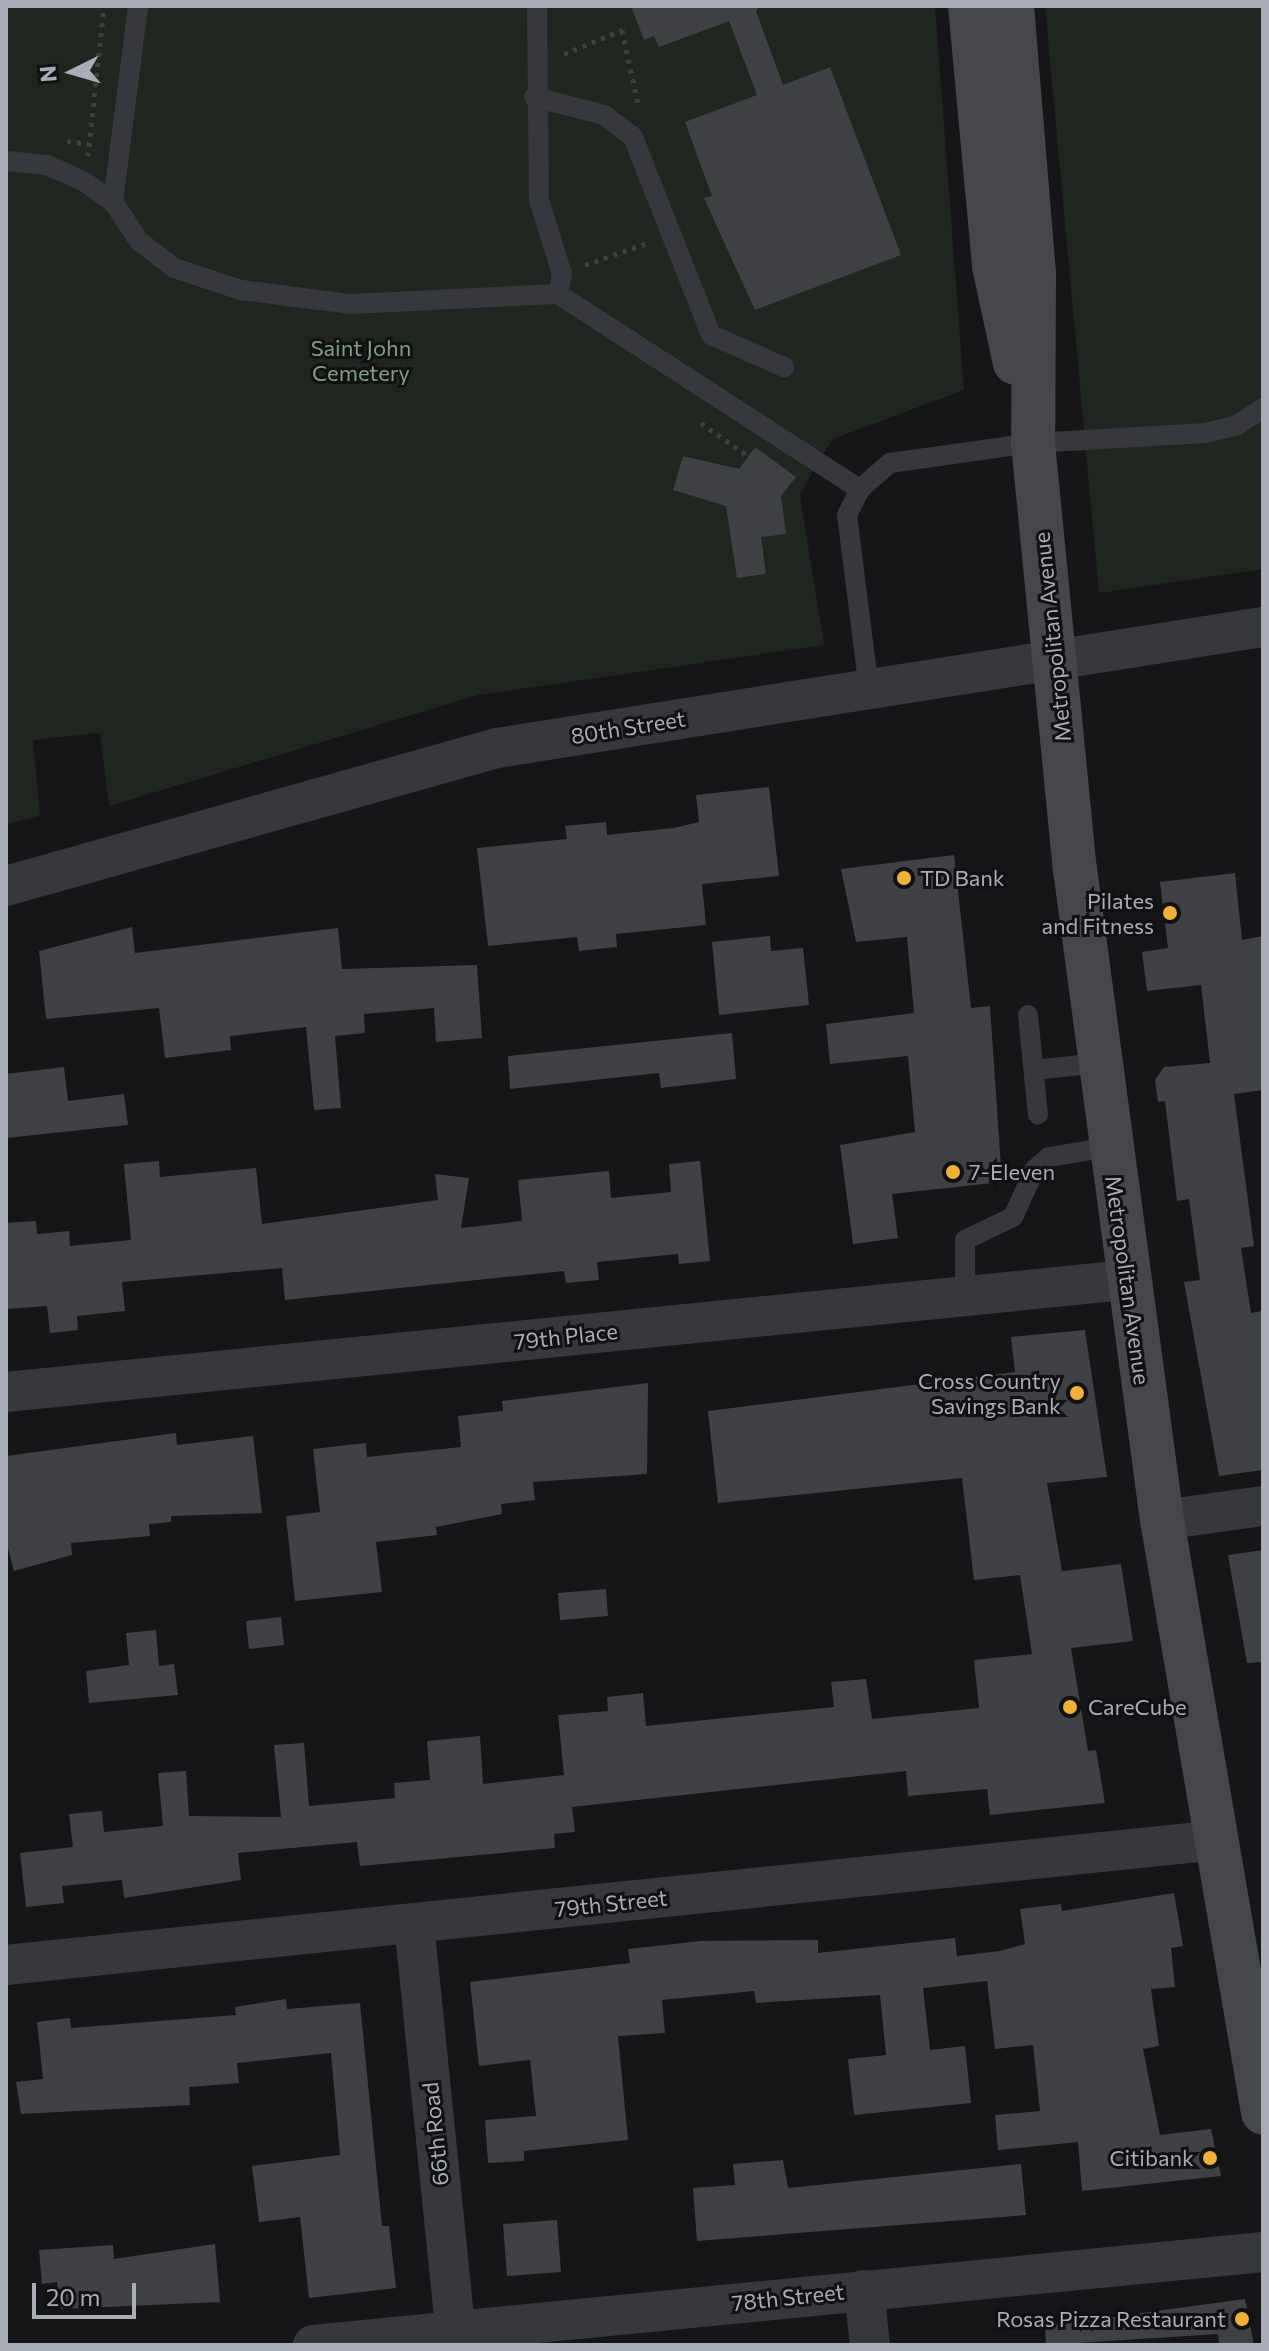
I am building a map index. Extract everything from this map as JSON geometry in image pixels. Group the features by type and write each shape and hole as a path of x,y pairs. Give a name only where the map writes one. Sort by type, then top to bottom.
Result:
{"main road":[{"name":"Metropolitan Avenue","path":"970,6 994,266 1033,443"},
{"name":"Metropolitan Avenue","path":"1012,6 1034,276 1033,443 1054,660 1110,1147 1126,1280 1162,1520 1263,2112"}],"street":[{"name":"80th Street","path":"6,886 497,748 1263,627"},
{"name":"79th Place","path":"6,1392 1126,1280"},
{"path":"1162,1520 1263,1506"},
{"name":"79th Street","path":"6,1965 1217,1840"},
{"name":"66th Road","path":"414,1923 456,2338"},
{"name":"78th Street","path":"313,2345 456,2338 864,2290 1263,2252"},
{"path":"864,2290 870,2345"}],"lane":[{"path":"113,202 138,6"},
{"path":"537,6 534,97 539,200 560,284"},
{"path":"534,97 604,115 633,137 711,335 784,367"},
{"path":"6,161 47,165 85,182 113,202 139,241 174,268 241,290 351,304 560,284 860,489"},
{"path":"869,689 847,515 860,489 890,463 1033,443 1206,433 1237,425 1263,408"},
{"path":"1028,1015 1038,1115"},
{"path":"1034,1070 1100,1063"},
{"path":"965,1296 965,1240 1013,1217 1035,1169 1049,1157 1110,1147"}],"path":[{"path":"85,182 104,6"},
{"path":"560,284 671,235"},
{"path":"691,416 748,456"}],"green space":[{"name":"Saint John Cemetery","path":"6,6 935,6 964,390 833,439 818,461 800,495 824,645 478,695 109,806 100,733 33,740 40,816 6,824"},
{"path":"1045,6 1263,6 1263,569 1099,593"}],"building":[{"path":"631,6 760,6 756,11 783,85 830,67 901,255 755,310 704,198 712,196 685,122 757,95 729,21 659,47 654,36 644,40"},
{"path":"755,447 796,477 781,496 786,534 761,537 766,574 737,578 726,506 673,490 683,456 739,469"},
{"path":"769,787 779,876 702,884 706,925 616,934 617,947 579,951 577,937 488,946 477,848 567,839 565,826 606,822 607,835 674,828 699,822 696,795"},
{"path":"954,855 971,1008 990,1006 1002,1182 892,1194 898,1238 853,1244 840,1145 915,1132 908,1056 830,1064 826,1024 914,1013 907,937 856,942 841,869"},
{"path":"1235,873 1242,940 1263,936 1263,1090 1234,1094 1254,1246 1241,1248 1251,1313 1263,1311 1263,1470 1219,1476 1184,1282 1200,1280 1189,1199 1177,1201 1165,1101 1158,1102 1155,1080 1164,1067 1210,1063 1201,985 1147,991 1142,952 1168,948 1160,882"},
{"path":"132,927 135,953 338,928 342,969 477,965 482,1038 436,1042 434,1008 364,1014 365,1033 335,1036 341,1108 314,1110 306,1027 230,1036 231,1050 165,1058 159,1008 46,1019 39,951"},
{"path":"770,936 771,951 803,948 809,1005 719,1015 712,942"},
{"path":"732,1033 736,1079 661,1088 659,1073 510,1089 508,1056"},
{"path":"64,1067 68,1101 124,1094 128,1125 6,1138 6,1074"},
{"path":"159,1161 160,1177 256,1168 262,1224 438,1200 435,1174 469,1178 461,1228 522,1221 518,1180 609,1171 611,1198 671,1192 669,1164 700,1161 710,1261 679,1264 678,1254 597,1262 599,1280 566,1283 564,1271 285,1300 282,1268 122,1282 125,1311 77,1316 78,1330 50,1333 47,1306 6,1309 6,1223 36,1221 37,1234 69,1231 70,1246 131,1240 124,1164"},
{"path":"1085,1330 1107,1477 1047,1483 1062,1571 1121,1564 1133,1641 1071,1648 1088,1751 1096,1750 1105,1803 990,1815 987,1789 908,1796 906,1771 572,1807 575,1832 554,1834 555,1848 360,1866 357,1842 238,1853 241,1880 124,1898 122,1880 62,1886 64,1903 26,1907 20,1853 73,1847 69,1814 102,1811 104,1832 163,1826 158,1773 186,1771 189,1816 281,1817 274,1745 304,1743 309,1806 395,1798 394,1783 430,1780 427,1741 480,1736 483,1784 564,1775 558,1715 608,1711 607,1697 643,1693 646,1726 834,1707 831,1682 866,1679 872,1719 979,1708 974,1660 1032,1654 1020,1575 974,1580 962,1478 718,1503 708,1411 1015,1372 1011,1337"},
{"path":"648,1383 647,1474 533,1482 535,1500 501,1504 502,1514 436,1527 437,1535 376,1542 382,1592 295,1601 286,1516 320,1512 313,1449 366,1443 367,1457 461,1447 458,1416 503,1411 502,1401"},
{"path":"176,1433 177,1445 253,1436 262,1513 171,1516 171,1522 149,1524 150,1536 71,1543 72,1555 14,1571 6,1541 6,1456"},
{"path":"1263,1550 1263,1662 1247,1663 1228,1555"},
{"path":"606,1589 608,1616 560,1620 558,1593"},
{"path":"281,1617 284,1645 249,1649 246,1621"},
{"path":"156,1630 159,1666 174,1664 178,1695 89,1703 86,1671 129,1665 126,1633"},
{"path":"1174,1893 1183,1946 1171,1948 1175,1987 1151,1989 1159,2046 1143,2049 1160,2135 1211,2129 1221,2176 1082,2191 1078,2142 998,2150 995,2115 1040,2111 1033,2045 995,2049 987,1981 923,1988 930,2050 965,2046 971,2103 854,2115 848,2059 886,2055 880,1995 756,2003 754,1991 662,2000 665,2033 618,2036 628,2140 524,2151 524,2161 488,2163 485,2120 536,2116 530,2060 479,2066 470,1982 630,1963 628,1949 701,1941 818,1940 818,1953 955,1938 957,1956 1000,1951 1025,1944 1020,1909 1061,1904 1062,1911"},
{"path":"286,1999 287,2009 360,2003 382,2226 389,2226 396,2288 309,2298 300,2217 259,2222 252,2166 340,2155 331,2053 237,2063 239,2083 189,2087 190,2105 21,2114 16,2082 43,2079 37,2022 70,2018 71,2028 236,2015 235,2007"},
{"path":"783,2160 788,2188 1021,2164 1026,2215 697,2241 693,2188 735,2185 733,2164"},
{"path":"557,2220 561,2272 507,2276 503,2224"},
{"path":"215,2244 220,2302 60,2309 57,2282 42,2284 39,2250 113,2245 114,2259"},
{"path":"1245,2299 1254,2345 1219,2345 1218,2334 1046,2345 1045,2326"}],"place":[{"name":"TD Bank","path":"904,878"},
{"name":"Pilates and Fitness","path":"1170,913"},
{"name":"7-Eleven","path":"953,1172"},
{"name":"Cross Country Savings Bank","path":"1077,1393"},
{"name":"CareCube","path":"1070,1707"},
{"name":"Citibank","path":"1210,2158"},
{"name":"Rosas Pizza Restaurant","path":"1242,2319"}]}
